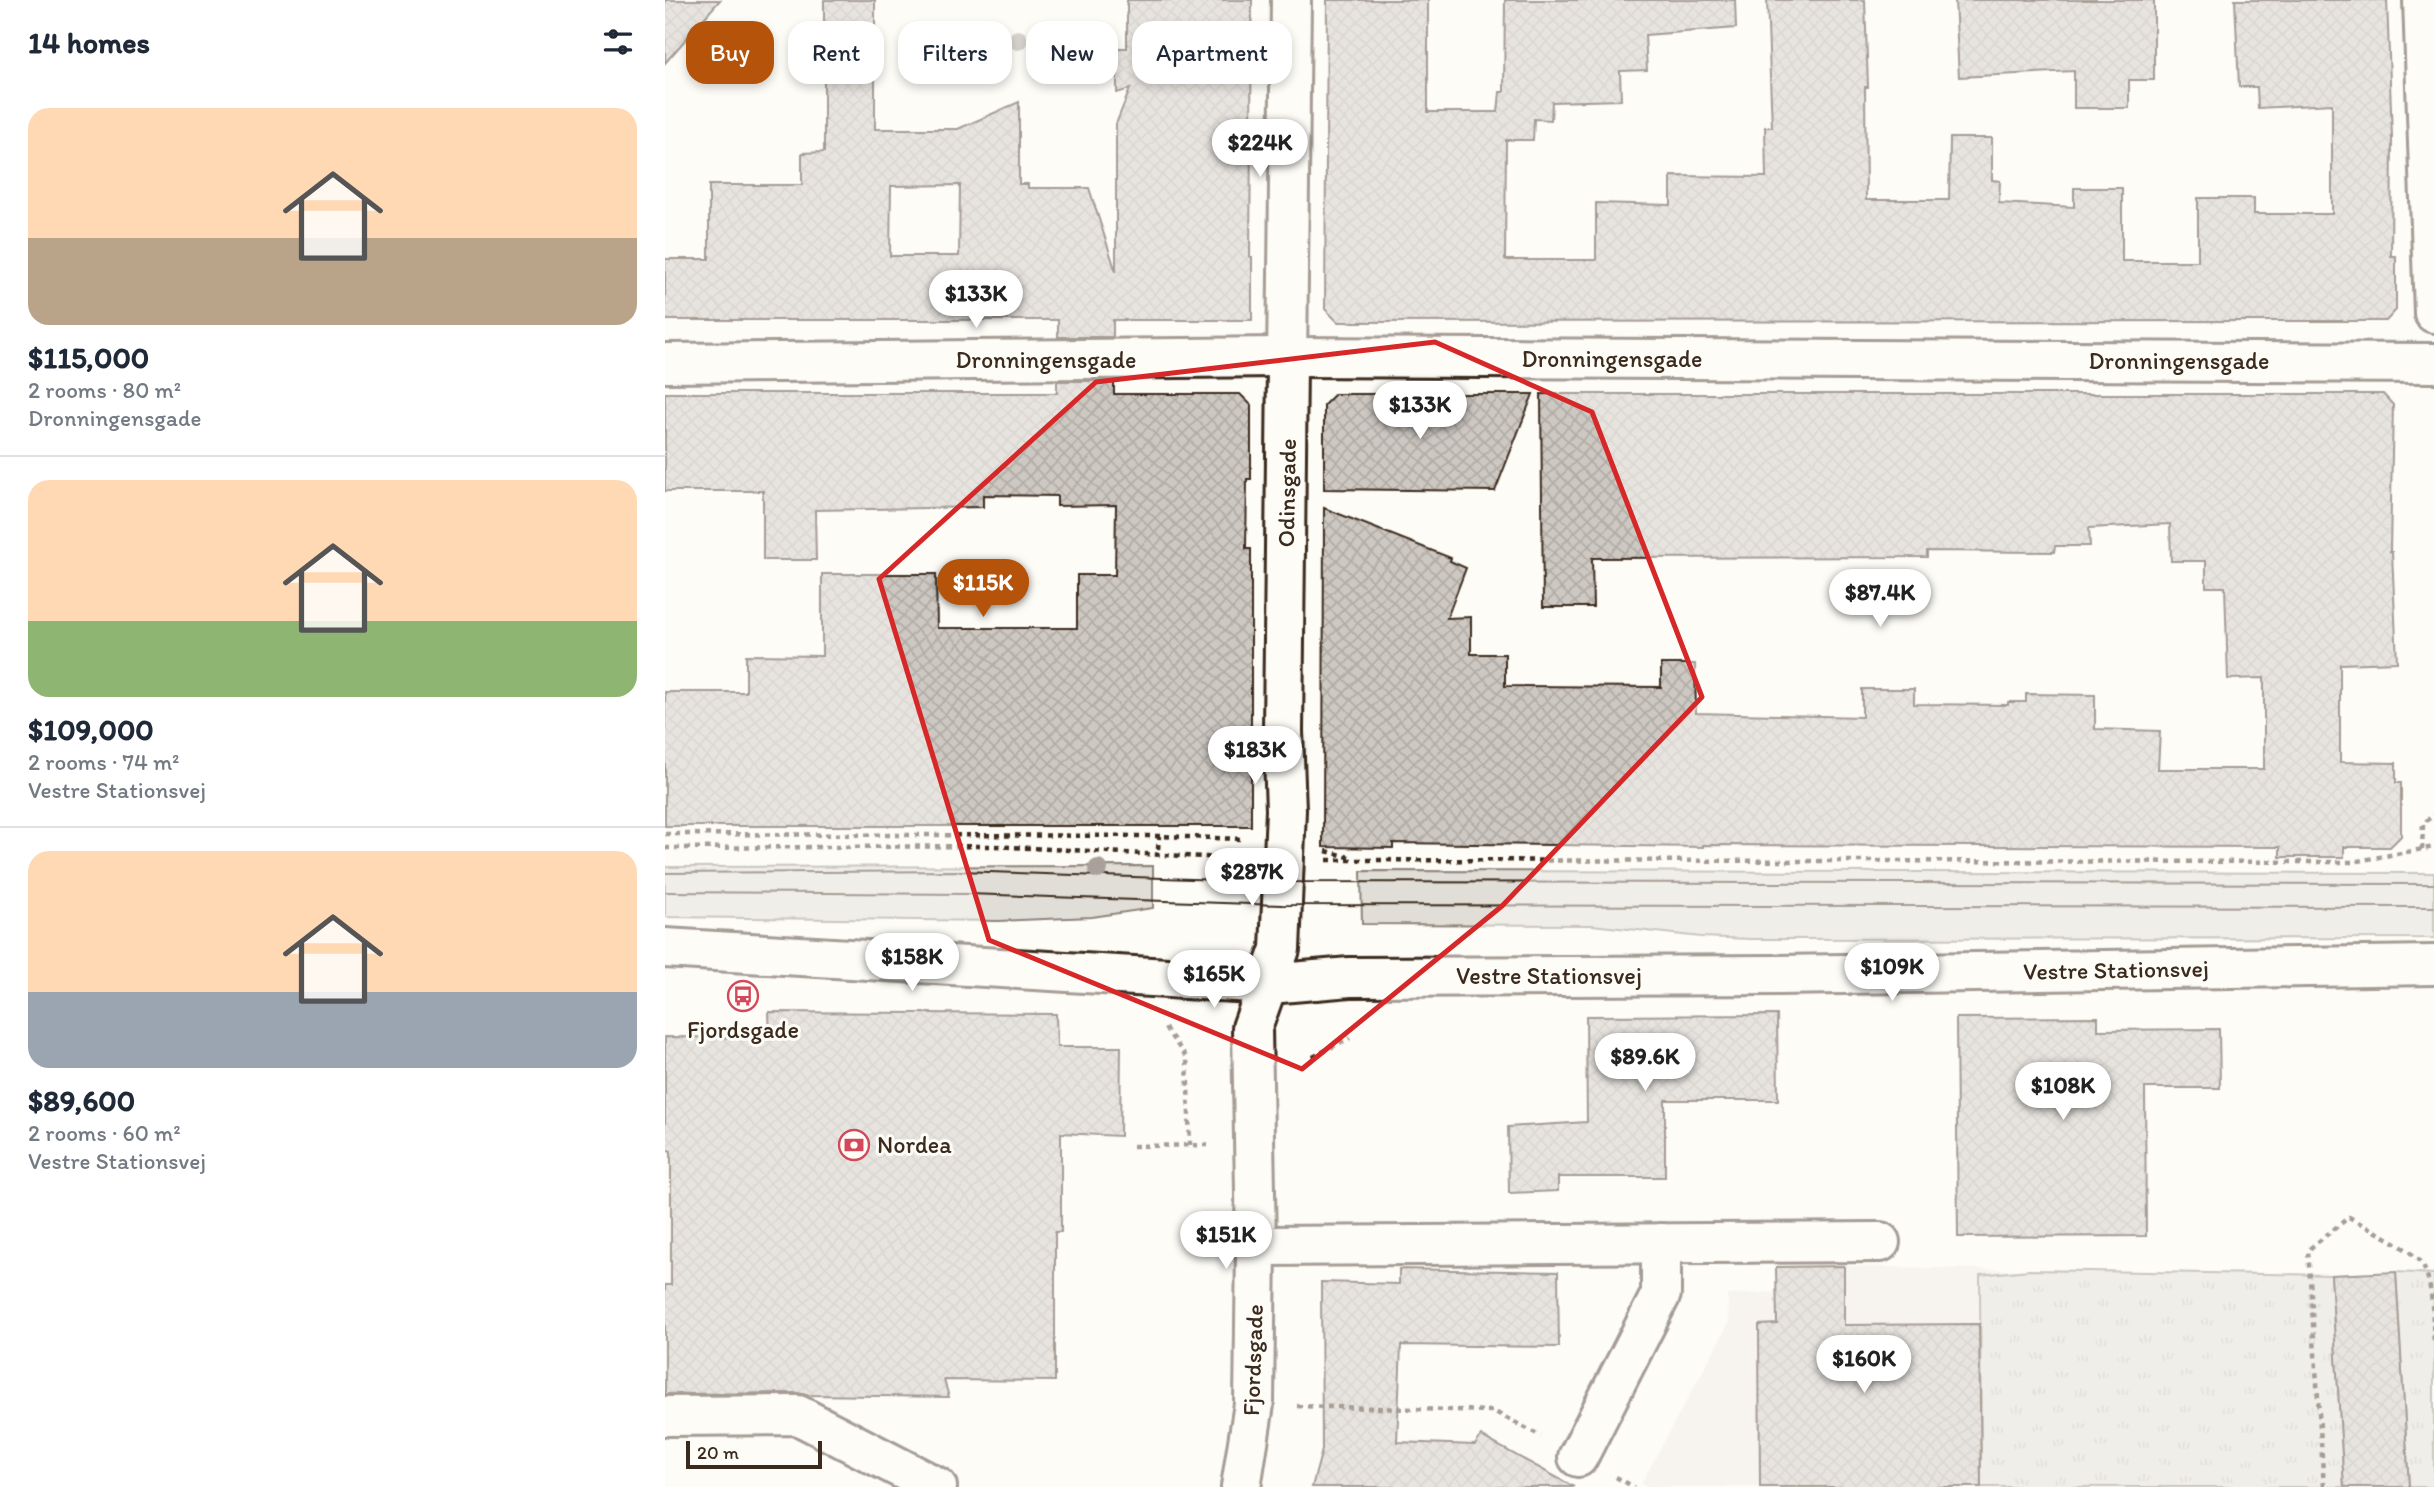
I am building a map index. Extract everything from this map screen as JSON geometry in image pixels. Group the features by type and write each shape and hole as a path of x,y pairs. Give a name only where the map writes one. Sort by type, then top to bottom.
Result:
{"street":[{"name":"Odinsgade","path":"1269,984 1280,949 1286,810 1283,731 1291,0"},
{"path":"2423,0 2434,313"},
{"name":"Dronningensgade","path":"665,363 1289,357 2434,363"},
{"name":"Vestre Stationsvej","path":"665,948 1269,984 1350,977 1763,976 2434,965"},
{"name":"Fjordsgade","path":"1241,1487 1254,1405 1256,1246 1252,1028 1269,984"},
{"path":"1256,1246 1880,1242"},
{"path":"1578,1457 1661,1294 1661,1243"},
{"path":"665,1416 798,1415 937,1487"}],"path":[{"path":"2422,850 2423,824 2434,814"},
{"path":"665,834 1159,836 1247,839"},
{"path":"1159,836 1159,849"},
{"path":"665,848 993,846 1284,860 2352,862 2434,847"},
{"path":"1165,1028 1187,1058 1190,1145"},
{"path":"1313,1057 1350,1038"},
{"path":"1133,1146 1254,1145"},
{"path":"2324,1487 2308,1250 2349,1217 2408,1251 2422,1264 2431,1296 2434,1342"},
{"path":"1254,1405 1493,1411 1633,1487"}],"highlighted area":[{"path":"1435,342 1592,412 1702,697 1502,906 1302,1069 989,940 879,579 1096,382"}],"shaded area":[{"path":"1776,1267 2029,1270 2033,1487 1647,1487 1641,1484 1729,1323 1727,1295 1776,1292"}],"green space":[{"path":"1153,866 1153,908 1092,917 999,921 665,917 665,867"},
{"path":"1361,871 2434,873 2434,938 1751,939 1701,937 1592,925 1362,924"},
{"path":"2029,1270 2331,1275 2344,1487 1981,1487 1980,1275"},
{"path":"2396,1272 2434,1274 2434,1487 2409,1487"}],"building":[{"path":"665,0 720,0 702,21 686,21 686,39 665,63"},
{"path":"824,0 875,0 875,21 824,21"},
{"path":"1127,0 1252,0 1252,21 1132,21 1132,84 1251,84 1252,320 1113,320 1113,337 1058,337 1058,320 665,320 665,259 709,259 709,185 802,185 802,153 824,152 824,84 875,84 875,129 958,129 1019,102 1019,184 1028,184 1028,188 1089,188 1116,272 1116,124 1130,89 1117,93 1118,48 1127,48","holes":["960,185 959,256 890,256 891,186"]},
{"path":"1327,0 1428,0 1428,112 1498,112 1500,92 1504,92 1505,0 1735,0 1736,28 1645,35 1647,70 1620,71 1621,100 1552,102 1551,120 1534,119 1533,140 1506,140 1505,260 1596,260 1596,203 1671,205 1671,176 1766,177 1765,127 1772,127 1767,0 1865,0 1868,87 1865,87 1866,200 1949,200 1950,138 1992,138 1992,180 2000,181 1999,203 2074,207 2074,188 2122,188 2122,261 2198,261 2198,198 2254,198 2254,214 2332,214 2332,104 2258,108 2257,87 2239,87 2235,0 2387,0 2392,137 2391,256 2396,256 2396,310 2386,321 1338,322 1325,309"},
{"path":"1955,0 2154,0 2154,80 2129,80 2129,108 2074,108 2074,71 1959,77"},
{"path":"1057,381 1114,381 1114,394 1240,394 1251,405 1251,479 1247,479 1246,549 1251,549 1251,826 665,826 665,692 746,692 746,655 822,656 822,574 936,574 937,628 1077,628 1077,575 1115,575 1116,505 1057,506 1057,496 983,495 983,507 815,510 816,560 763,560 763,491 665,491 665,393 1057,393"},
{"path":"1335,394 1533,394 1495,491 1324,489 1324,405"},
{"path":"1541,394 2383,394 2393,405 2390,552 2397,662 2340,664 2340,762 2396,763 2396,783 2401,783 2401,836 2390,847 2344,847 2344,857 2280,857 2280,847 1703,847 1393,843 1393,848 1323,847 1324,508 1451,558 1450,561 1466,568 1447,618 1471,617 1471,654 1505,654 1505,686 1661,687 1661,664 1695,664 1696,713 1862,717 1862,689 1914,689 1914,704 2008,705 2008,702 2026,702 2026,694 2095,695 2095,729 2160,731 2158,769 2264,769 2264,678 2228,679 2225,587 2206,587 2206,561 2171,561 2170,524 2089,528 2090,546 2055,546 2054,552 1927,551 1927,557 1592,558 1593,607 1543,607"},
{"path":"769,1012 1056,1014 1057,1047 1121,1047 1120,1136 1061,1133 1061,1232 1055,1232 1055,1381 944,1380 949,1397 798,1393 665,1394 665,1285 671,1285 671,1151 665,1149 665,1037 770,1038"},
{"path":"1777,1015 1778,1100 1665,1100 1665,1177 1558,1177 1558,1191 1509,1193 1508,1127 1587,1122 1586,1016"},
{"path":"2098,1017 2098,1030 2219,1029 2220,1088 2145,1088 2146,1236 1958,1237 1956,1018"},
{"path":"1844,1266 1844,1325 1979,1324 1981,1487 1760,1487 1759,1325 1777,1324 1776,1267"},
{"path":"1399,1269 1558,1272 1559,1347 1401,1345 1397,1442 1475,1445 1481,1436 1574,1487 1312,1487 1322,1450 1321,1282 1399,1284"},
{"path":"2396,1272 2409,1487 2344,1487 2331,1275"}],"tram line":[{"path":"665,873 960,871 1283,882 2434,884"},
{"path":"665,892 968,894 1282,905 2434,907"}],"place":[{"name":"Fjordsgade","path":"743,996"},
{"name":"Nordea","path":"854,1145"}]}
